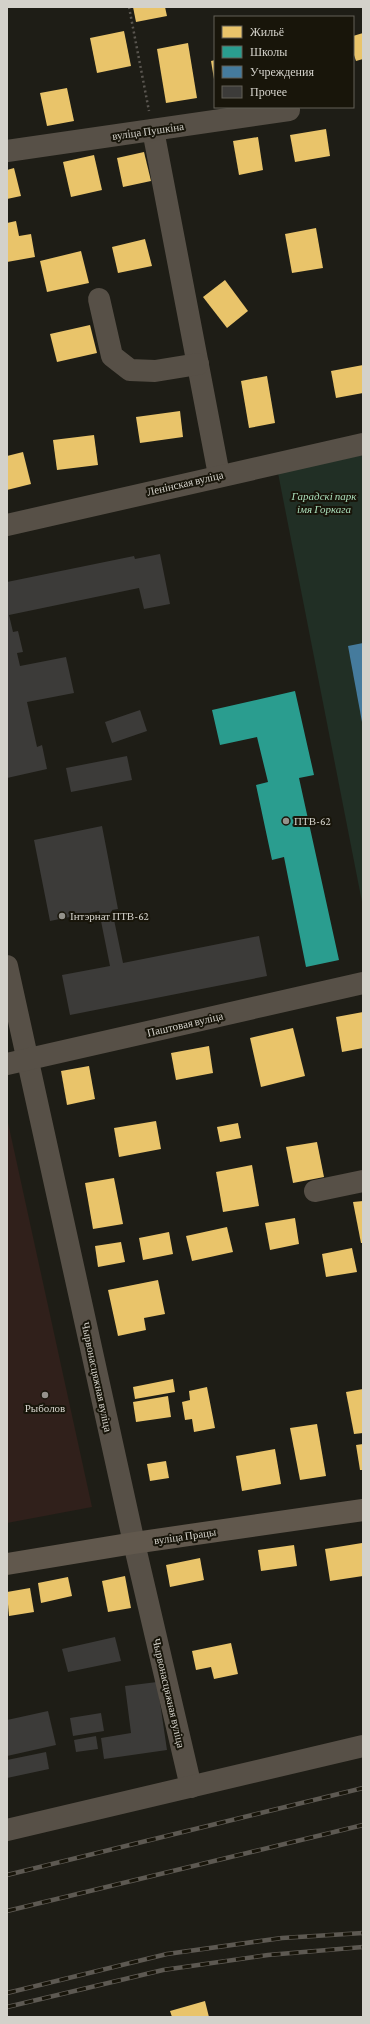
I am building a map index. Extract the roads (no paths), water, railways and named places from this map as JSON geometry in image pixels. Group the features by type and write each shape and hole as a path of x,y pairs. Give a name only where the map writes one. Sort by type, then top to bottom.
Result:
{"main road":[{"name":"вуліца Працы","path":"7,1564 134,1543 363,1510"}],"street":[{"name":"вуліца Пушкіна","path":"7,151 290,110"},
{"path":"152,130 219,475"},
{"path":"99,299 112,356 130,370 155,371 198,364"},
{"name":"Ленінская вуліца","path":"7,525 219,475 363,444"},
{"name":"Чырвонасцяжная вуліца","path":"7,966 17,1062 134,1543 191,1787"},
{"name":"Паштовая вуліца","path":"17,1062 363,983"},
{"path":"315,1191 363,1181"},
{"path":"7,1830 363,1746"}],"railway":[{"path":"7,1875 363,1788"},
{"path":"7,1911 363,1825"},
{"path":"7,1993 167,1954 282,1938 363,1933"},
{"path":"7,2007 163,1970 268,1955 363,1947"}],"place":[{"name":"ПТВ-62","path":"286,821"},
{"name":"Інтэрнат ПТВ-62","path":"62,916"},
{"name":"Рыболов","path":"45,1395"}],"park label":[{"name":"Гарадскі парк імя Горкага","path":"324,502"}]}
